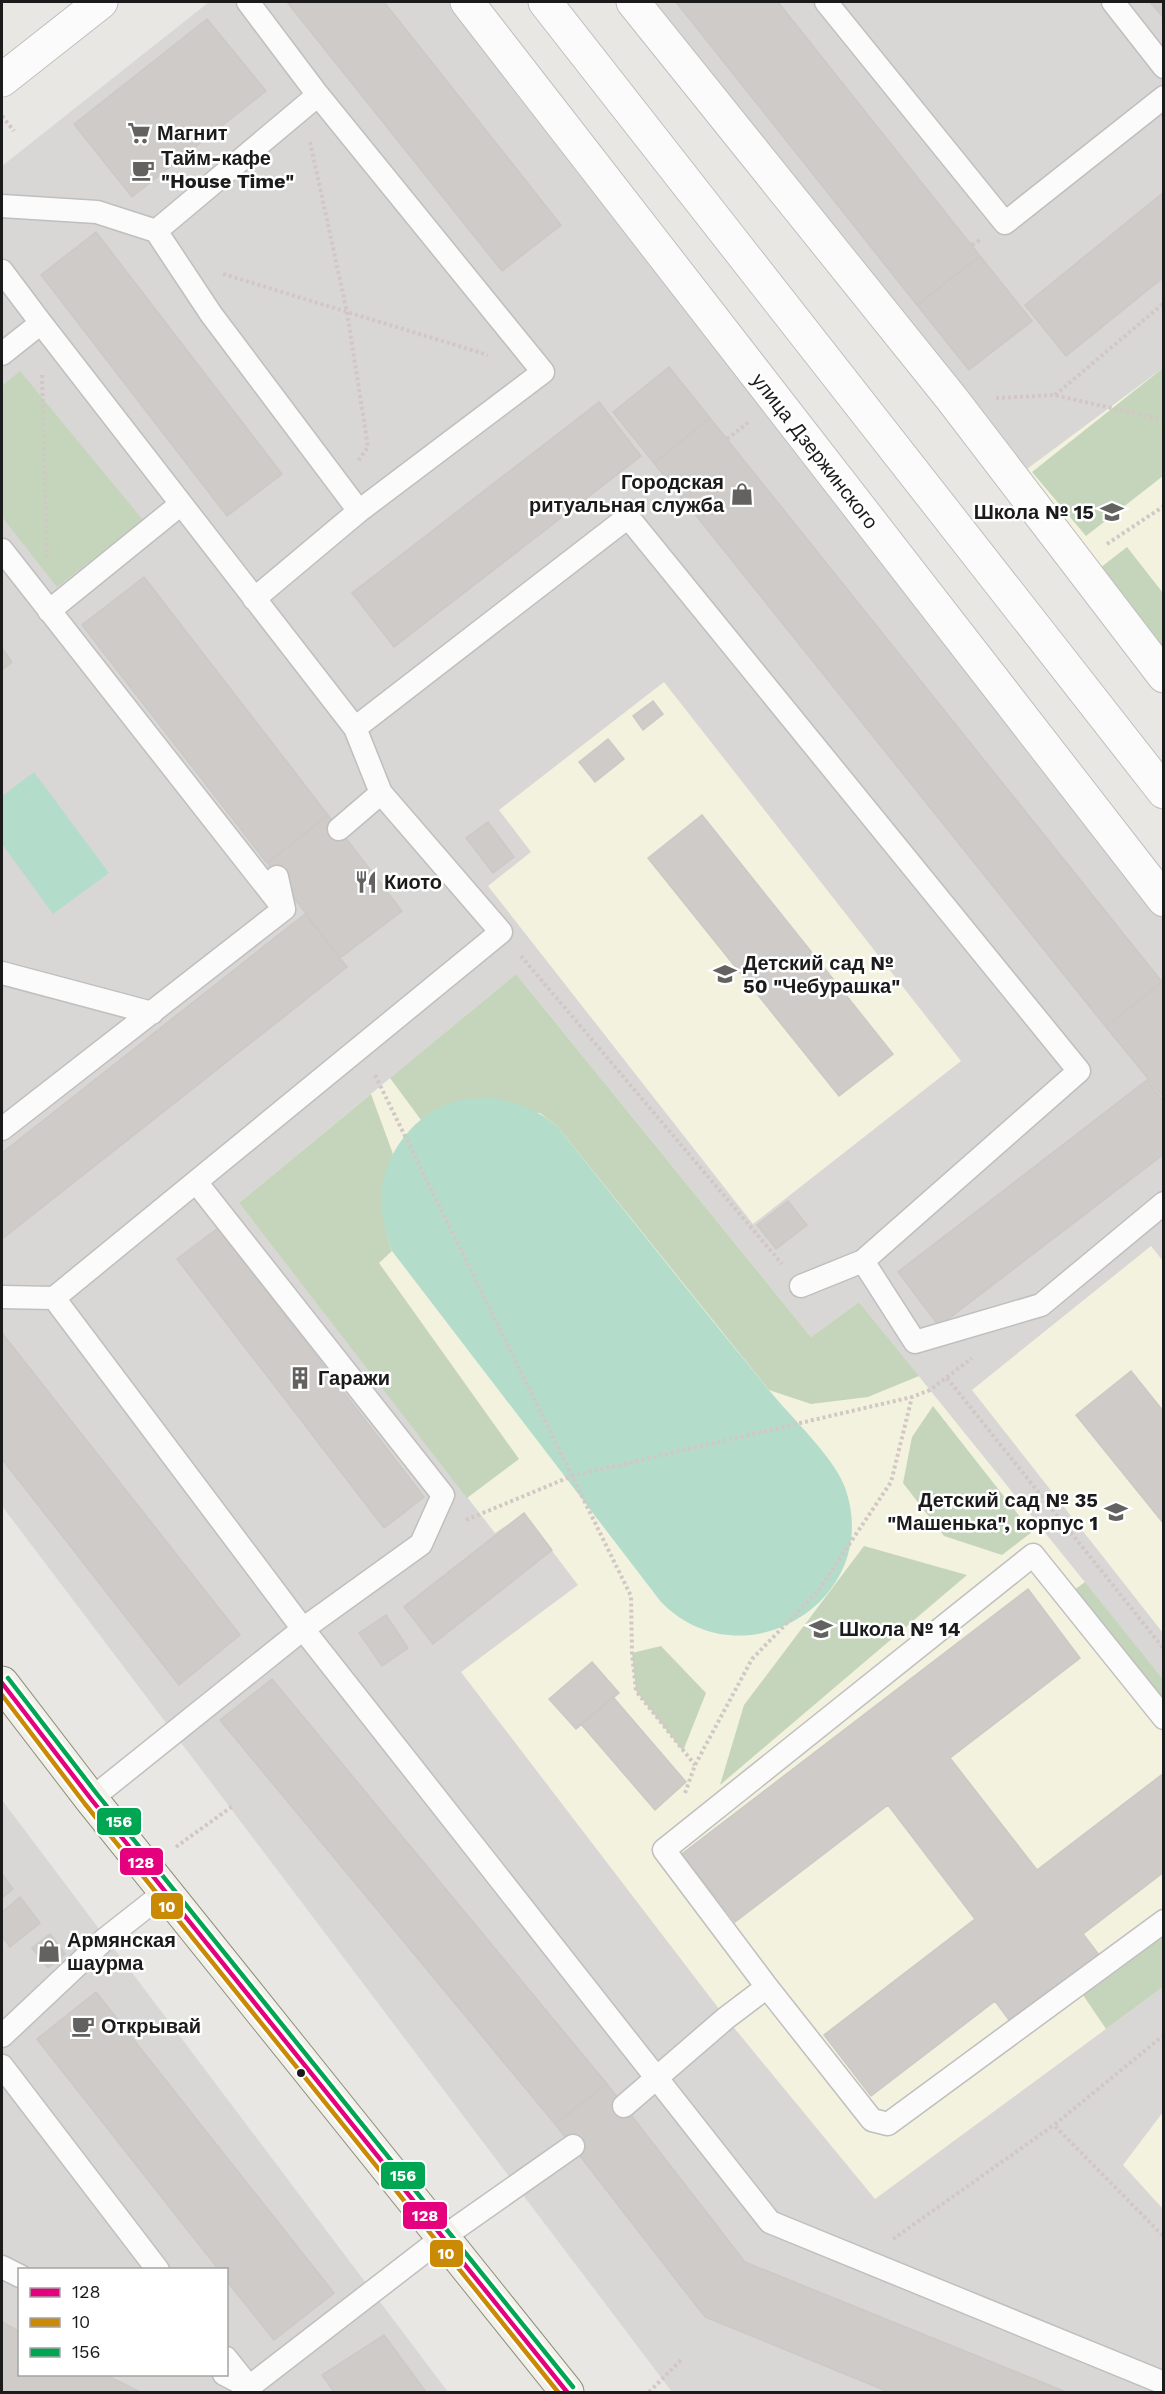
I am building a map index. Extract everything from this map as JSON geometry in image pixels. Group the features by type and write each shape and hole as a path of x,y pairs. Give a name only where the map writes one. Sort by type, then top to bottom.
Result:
{"street":[{"path":"2,80 101,2"},
{"name":"улица Дзержинского","path":"467,2 1164,900"},
{"path":"545,2 1164,792"},
{"path":"633,2 952,399 1164,676"},
{"path":"2,1683 165,1892 567,2392"}],"lane":[{"path":"248,2 310,102 543,372 359,511 254,599"},
{"path":"826,2 1005,223 1164,97"},
{"path":"1113,2 1164,66"},
{"path":"156,231 310,102"},
{"path":"2,206 97,212 156,231 211,314 359,511"},
{"path":"2,271 355,728 381,793 501,932 361,1044 54,1298 2,1297"},
{"path":"2,354 41,324"},
{"path":"49,611 181,504"},
{"path":"355,728 628,517 1079,1071 863,1261 801,1286"},
{"path":"2,550 284,909"},
{"path":"339,829 381,793"},
{"path":"277,877 284,909"},
{"path":"2,1130 284,909"},
{"path":"2,973 152,1013"},
{"path":"91,1799 303,1629 421,1544 443,1495 196,1182"},
{"path":"863,1261 915,1342 1041,1305 1164,1203"},
{"path":"54,1298 303,1629 770,2222 1164,2383"},
{"path":"1164,1718 1033,1555 664,1850 767,1988 872,2120 888,2124 1164,1921"},
{"path":"2,2036 104,1940 165,1892"},
{"path":"624,2106 726,2018 767,1988"},
{"path":"2,2066 156,2268"},
{"path":"248,2390 442,2238 573,2146"},
{"path":"2,2267 18,2275"},
{"path":"228,2361 248,2390"},
{"path":"227,2376 248,2390"}],"path":[{"path":"310,102 368,447 340,486"},
{"path":"2,115 14,131"},
{"path":"176,260 489,355"},
{"path":"1054,395 1164,303"},
{"path":"41,324 49,611"},
{"path":"952,399 1054,395 1164,420"},
{"path":"1078,564 1164,506"},
{"path":"501,932 801,1286"},
{"path":"361,1044 631,1596 632,1653 636,1691 695,1765"},
{"path":"421,1544 479,1514 572,1476 912,1397 930,1390 975,1356"},
{"path":"947,1378 1164,1649"},
{"path":"685,1794 695,1765 752,1659 819,1592 891,1482 912,1397"},
{"path":"864,2260 1054,2125 1164,2035"},
{"path":"1054,2125 1164,2237"},
{"path":"649,2392 682,2359"}],"shaded area":[{"path":"209,2 455,2 1163,911 1163,2392 672,2392 2,1506 2,166"},
{"path":"652,2 1163,2 1163,651"},
{"name":"Школа № 15","path":"1163,368 1163,646 1027,469"},
{"path":"1163,368 1163,476 1086,536 1032,472"},
{"path":"20,371 143,520 57,587 2,517 2,386"},
{"path":"1127,547 1163,593 1163,668 1091,575"},
{"name":"Детский сад № 50 \"Чебурашка\"","path":"664,682 961,1061 753,1224 488,886 531,852 499,810"},
{"name":"Школа № 14","path":"516,974 811,1337 859,1302 1163,1679 1163,1987 875,2199 726,2018 461,1672 578,1585 524,1514 495,1533 239,1203"},
{"path":"516,974 811,1337 859,1302 919,1376 868,1397 811,1404 769,1390 557,1126 540,1113 437,1109 421,1120 390,1078"},
{"path":"371,1094 393,1154 385,1178 383,1202 392,1251 379,1263 519,1459 467,1498 239,1203"},
{"name":"Детский сад № 35 \"Машенька\", корпус 1","path":"1151,1246 1163,1261 1163,1633 972,1390"},
{"path":"933,1406 1032,1532 1002,1555 944,1536 903,1483 912,1437"},
{"path":"864,1546 967,1575 720,1785 744,1705"},
{"path":"1085,1582 1163,1679 1163,1709 1070,1593"},
{"path":"661,1646 706,1693 683,1751 636,1691 632,1653"},
{"path":"2,1800 448,2392 2,2392"},
{"path":"1163,1936 1163,1987 1106,2029 1083,1995"},
{"path":"1163,2112 1163,2209 1123,2165"}],"green space":[{"path":"34,772 109,873 53,914 2,844 2,796"},
{"path":"490,1098 525,1107 557,1126 688,1291 768,1389 820,1448 838,1473 844,1485 852,1526 845,1562 827,1594 800,1617 767,1632 731,1635 695,1626 661,1602 392,1251 384,1225 381,1197 383,1181 395,1151 415,1125 442,1107 461,1100"}],"building":[{"path":"287,2 384,2 561,225 502,271"},
{"path":"676,2 778,2 980,256 917,305"},
{"path":"1150,2 1164,2 1164,18"},
{"path":"207,19 266,91 132,197 74,124"},
{"path":"1164,192 1164,277 1066,356 1025,305"},
{"path":"96,232 282,474 227,516 41,275"},
{"path":"980,256 1032,321 969,370 917,305"},
{"path":"669,367 710,418 654,463 613,412"},
{"path":"599,402 641,456 394,647 352,593"},
{"path":"710,418 1162,982 1106,1027 654,463"},
{"path":"144,577 328,815 267,863 82,625"},
{"path":"2,648 12,662 2,670"},
{"path":"653,701 663,714 643,730 633,716"},
{"path":"608,739 624,759 595,782 579,762"},
{"path":"328,815 402,911 340,958 267,863"},
{"path":"702,815 893,1054 839,1096 648,858"},
{"path":"488,822 514,857 493,873 466,838"},
{"path":"305,914 347,967 2,1239 2,1153"},
{"path":"1162,982 1164,984 1164,1098 1106,1027"},
{"path":"1147,1080 1164,1102 1164,1154 939,1326 898,1272"},
{"path":"788,1201 807,1225 776,1249 757,1225"},
{"name":"Гаражи","path":"218,1228 424,1497 384,1528 177,1259"},
{"path":"2,1333 240,1635 179,1685 2,1459"},
{"path":"1131,1371 1164,1412 1164,1524 1076,1415"},
{"path":"524,1513 552,1550 433,1644 404,1607"},
{"path":"1028,1589 1080,1658 950,1758 1037,1870 1164,1773 1164,1872 1083,1934 1100,1956 1012,2024 995,2001 871,2096 824,2035 975,1919 888,1805 735,1922 682,1854"},
{"path":"386,1615 408,1648 382,1666 359,1633"},
{"path":"592,1662 619,1693 576,1729 549,1699"},
{"path":"272,1679 607,2084 555,2124 220,1720"},
{"path":"613,1697 686,1782 655,1810 581,1724"},
{"path":"2,1874 13,1889 2,1898"},
{"path":"20,1897 40,1923 10,1947 2,1936 2,1912"},
{"name":"Армянская шаурма","path":"50,1934 65,1954 48,1968 32,1948"},
{"path":"96,1992 334,2293 274,2340 228,2282 228,2268 217,2268 37,2039"},
{"path":"607,2084 745,2262 1066,2392 889,2392 705,2317 555,2124"},
{"path":"2,2322 18,2331 18,2376 108,2376 140,2392 2,2392"},
{"path":"384,2335 426,2392 334,2392 322,2375"}],"transit line":[{"name":"156","path":"8,1678 97,1794 573,2387"},
{"name":"128","path":"2,1683 91,1799 567,2392"},
{"name":"10","path":"2,1695 85,1804 558,2392"}],"place":[{"name":"Магнит","path":"139,133"},
{"name":"Тайм-кафе \"House Time\"","path":"143,170"},
{"name":"Городская ритуальная служба","path":"742,494"},
{"name":"Школа № 15","path":"1112,512"},
{"name":"Киото","path":"366,882"},
{"name":"Детский сад № 50 \"Чебурашка\"","path":"725,974"},
{"name":"Гаражи","path":"300,1378"},
{"name":"Детский сад № 35 \"Машенька\", корпус 1","path":"1116,1512"},
{"name":"Школа № 14","path":"821,1629"},
{"name":"Армянская шаурма","path":"49,1951"},
{"name":"Открывай","path":"83,2026"}]}
